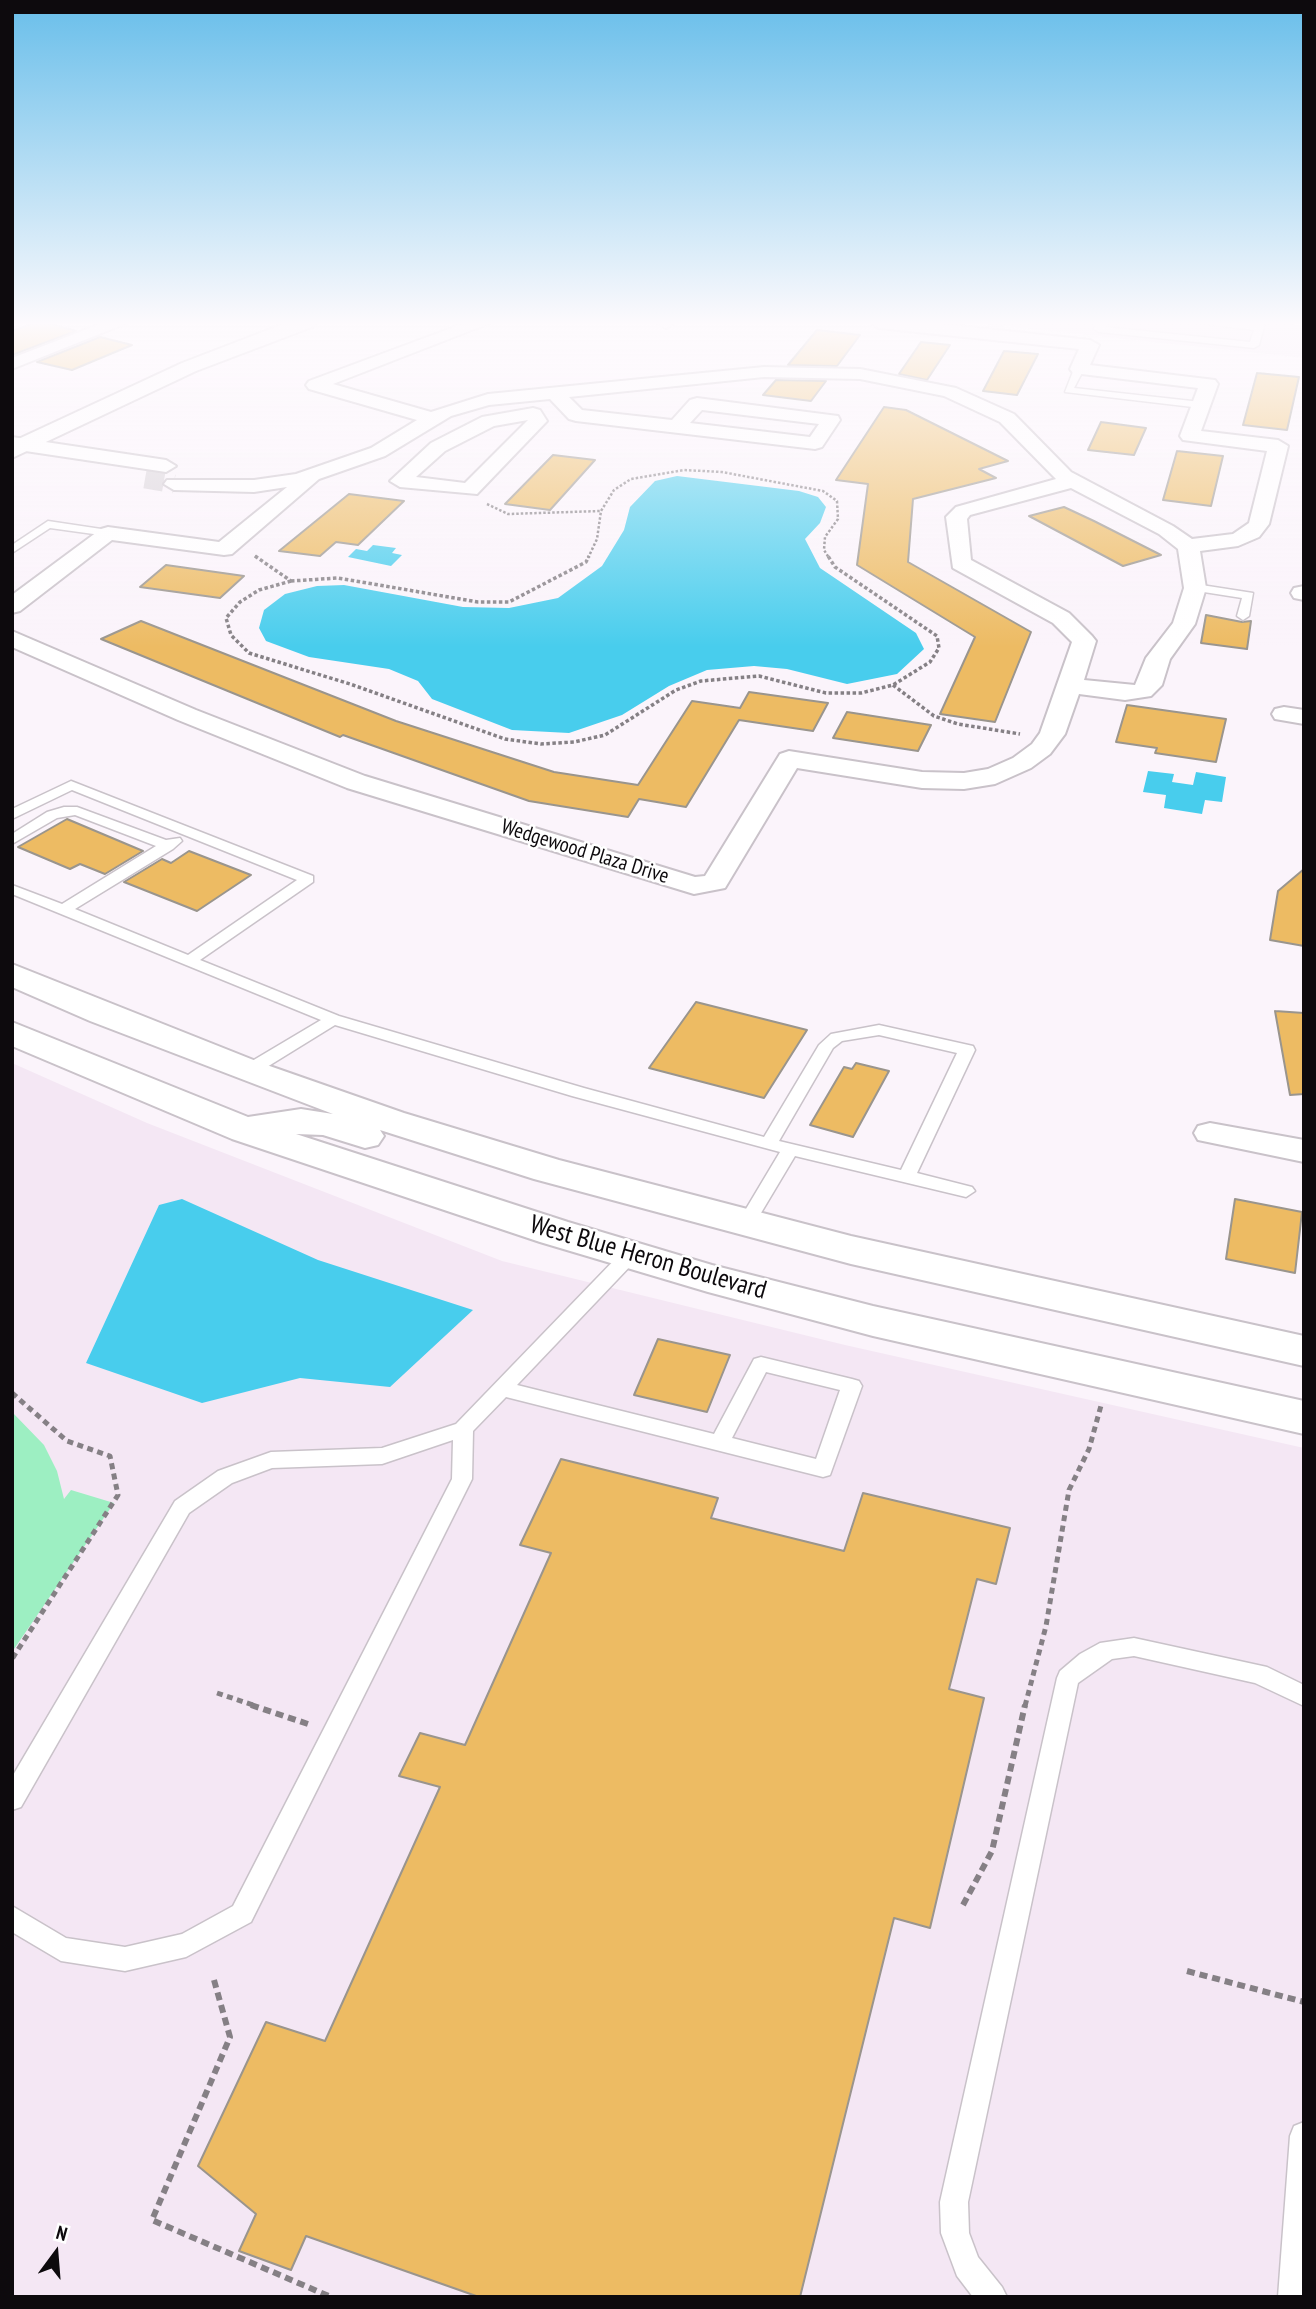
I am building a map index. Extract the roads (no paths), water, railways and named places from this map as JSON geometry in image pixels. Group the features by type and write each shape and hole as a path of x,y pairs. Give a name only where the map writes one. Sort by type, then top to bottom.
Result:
{"main road":[{"path":"15,442 35,431"},
{"path":"15,442 41,431"},
{"path":"12,974 102,1014 248,1071 391,1121 548,1170 851,1250 1304,1351"},
{"name":"West Blue Heron Boulevard","path":"12,1033 245,1130 422,1190 630,1255 873,1321 1304,1418"},
{"path":"144,1089 194,1085 248,1071"},
{"path":"245,1130 301,1121 327,1124 630,1219 716,1235 746,1224"}],"street":[{"path":"15,442 64,449 170,475 254,486 317,474 378,452 411,431"},
{"path":"470,431 438,447 400,481 470,490 528,431"},
{"path":"716,431 815,443 824,431"},
{"path":"1020,431 1045,460 1072,481 1167,530 1188,546 1195,588 1184,624 1158,658 1150,685 1142,691 1125,692 1070,685"},
{"path":"1188,546 1238,540 1252,533 1259,524 1278,446 1191,436 1193,431"},
{"path":"15,442 41,460 145,479"},
{"path":"194,471 258,479 317,474"},
{"path":"12,606 108,533 223,549 317,474"},
{"name":"Wedgewood Plaza Drive","path":"12,638 187,715 356,782 694,886 715,882 789,759 922,780 964,781 995,776 1022,763 1041,749 1048,739 1070,685 1084,641 1061,618 961,563 956,517 963,510 1072,481"},
{"path":"1210,1133 1304,1151"}],"lane":[{"path":"12,550 48,524 108,533"},
{"path":"1195,588 1249,595 1243,616"},
{"path":"12,815 71,785 308,879 187,962"},
{"path":"12,840 52,815 76,811 168,846"},
{"path":"63,909 190,832"},
{"path":"12,889 333,1019 578,1092 790,1150 966,1191"},
{"path":"248,1071 333,1019"},
{"path":"769,1144 827,1045 837,1037 879,1030 967,1050 906,1177"},
{"path":"746,1224 790,1150"},
{"path":"12,1799 182,1507 225,1477 271,1460 382,1456 463,1429 630,1255"},
{"path":"501,1388 719,1443 823,1469 852,1385 761,1364 719,1443"},
{"path":"12,1918 61,1949 125,1959 186,1945 242,1914 462,1479 463,1429"},
{"path":"992,2297 967,2266 955,2233 954,2202 1068,1678 1088,1661 1108,1650 1134,1647 1259,1674 1304,1696"},
{"path":"1293,2297 1304,2136"}],"water":[{"path":"677,476 799,491 818,497 826,507 820,523 805,539 820,568 916,633 924,649 897,674 847,684 787,669 754,666 707,670 669,686 622,715 569,733 512,730 432,699 418,681 389,669 309,657 266,641 259,628 264,610 285,594 317,586 344,585 463,607 509,608 558,598 602,566 624,530 630,507 655,481"},
{"path":"373,545 396,548 392,553 402,555 391,566 348,557 356,549 367,551"},
{"path":"1148,771 1174,774 1172,782 1193,785 1196,772 1226,777 1222,802 1205,800 1202,814 1164,808 1166,795 1143,792"},
{"path":"182,1199 318,1260 473,1310 390,1387 300,1378 202,1403 86,1363 159,1205"}],"tunnel":[{"path":"145,479 174,484"}]}
